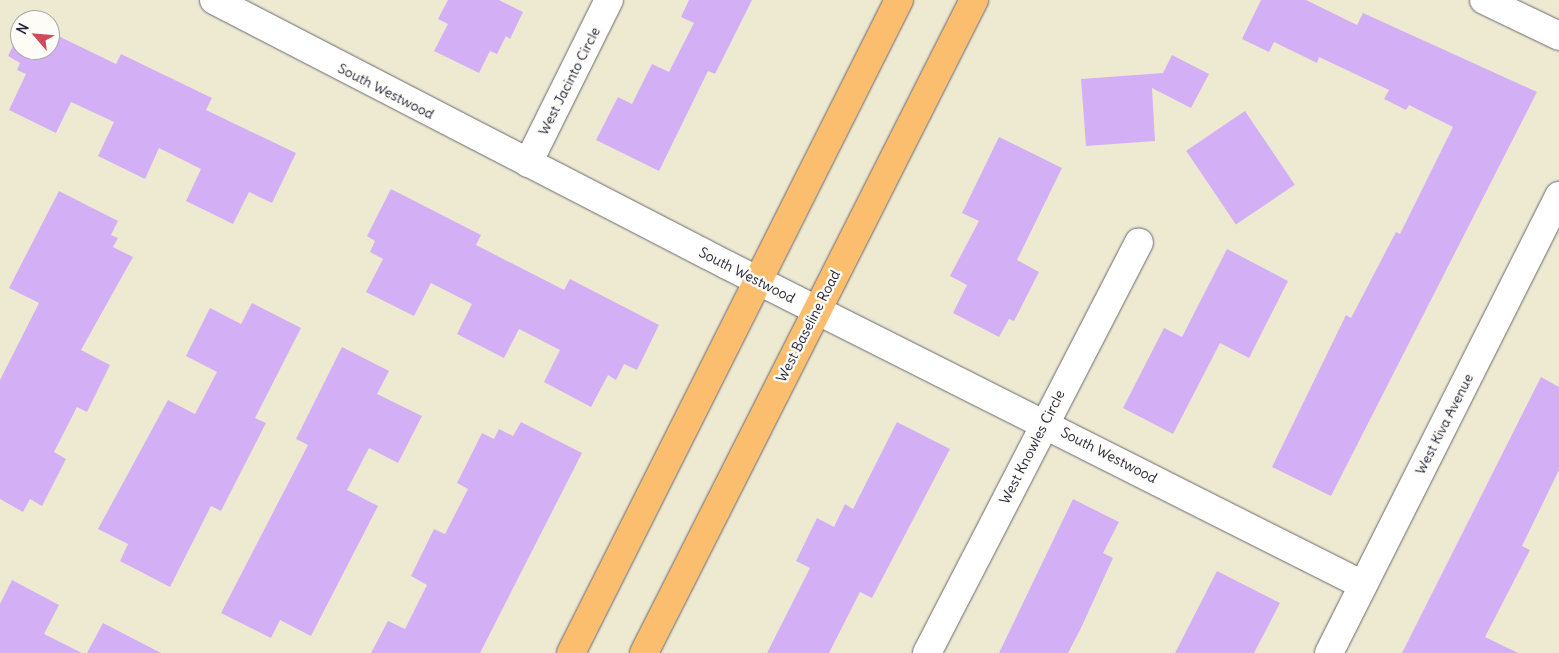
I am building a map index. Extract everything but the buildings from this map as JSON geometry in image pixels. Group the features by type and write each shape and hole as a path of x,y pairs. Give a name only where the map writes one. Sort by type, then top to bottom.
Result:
{"main road":[{"path":"571,653 899,0"},
{"name":"West Baseline Road","path":"644,653 974,0"}],"street":[{"name":"South Westwood","path":"214,0 758,281 1045,422 1363,585"},
{"name":"West Jacinto Circle","path":"528,163 609,0"},
{"path":"1484,0 1559,36"},
{"name":"West Kiva Avenue","path":"1329,653 1559,196"},
{"name":"West Knowles Circle","path":"927,653 1139,242"}]}
